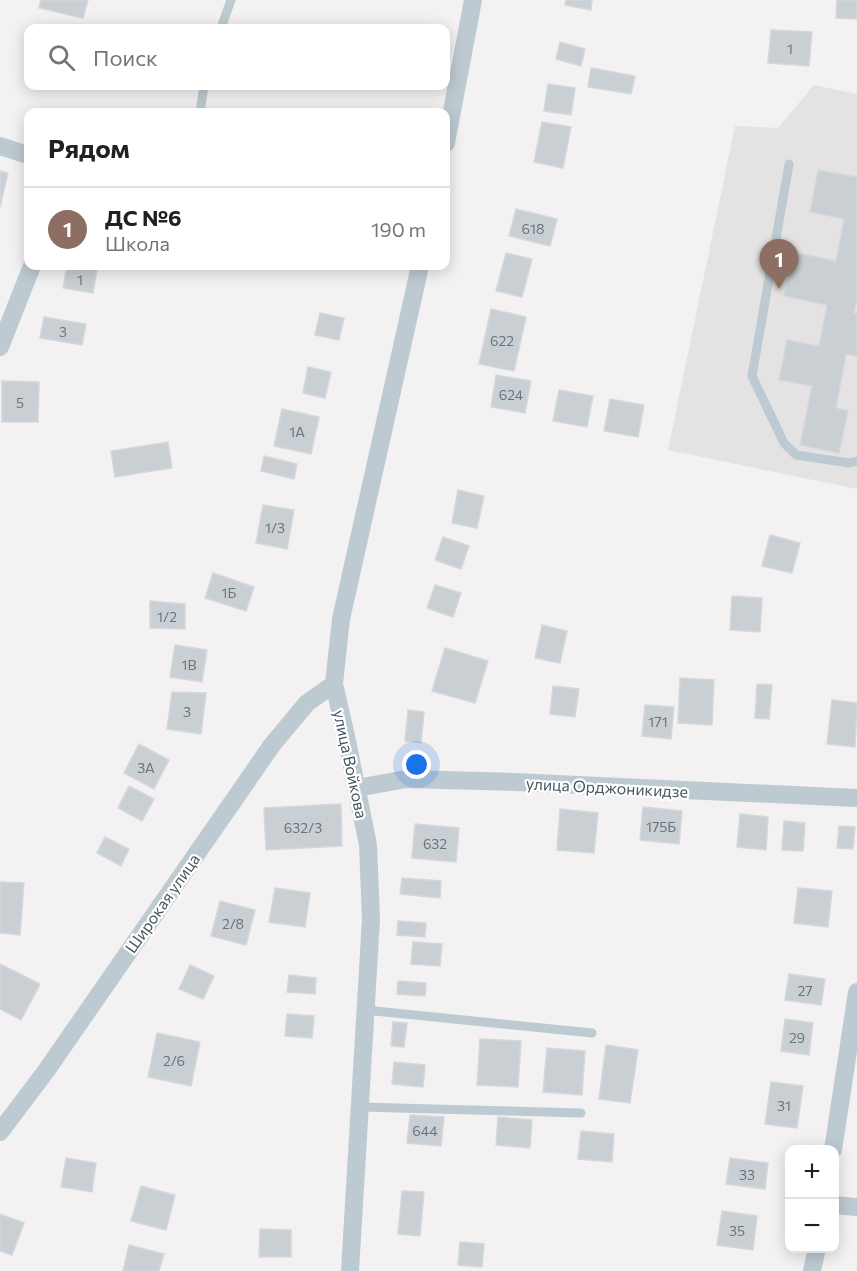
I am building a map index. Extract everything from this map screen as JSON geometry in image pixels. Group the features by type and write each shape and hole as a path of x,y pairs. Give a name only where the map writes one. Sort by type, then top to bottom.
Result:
{"street":[{"path":"450,122 473,0"},
{"path":"0,146 24,154"},
{"path":"0,347 30,270"},
{"name":"улица Войкова","path":"350,1271 371,920 368,845 334,684 341,619 419,270"},
{"name":"Широкая улица","path":"0,1130 46,1071 272,745 307,704 334,684"},
{"name":"улица Орджоникидзе","path":"357,788 406,779 857,798"},
{"path":"834,1145 857,992"},
{"path":"839,1206 857,1208"},
{"path":"812,1271 816,1253"}],"lane":[{"path":"222,24 231,0"},
{"path":"201,108 203,90"},
{"path":"789,164 752,376 784,443 796,455 849,463 857,461"},
{"path":"365,1010 592,1033"},
{"path":"360,1107 581,1113"}],"shaded area":[{"path":"814,85 857,94 857,489 668,450 735,126 778,128"}],"building":[{"path":"41,0 88,0 83,18 39,8"},
{"path":"566,0 592,0 591,10 565,5"},
{"path":"837,0 857,0 857,19 836,18"},
{"path":"771,30 812,32 809,66 768,63"},
{"path":"560,42 585,49 581,66 556,59"},
{"path":"591,68 635,76 631,94 588,87"},
{"path":"548,84 575,88 571,115 544,111"},
{"path":"542,122 571,127 563,168 534,162"},
{"path":"818,170 857,177 857,298 854,313 857,314 857,356 846,354 836,408 848,411 839,453 800,445 812,386 779,380 787,340 819,346 827,305 784,296 793,252 836,261 844,219 810,212"},
{"path":"0,171 8,173 0,207"},
{"path":"516,209 557,219 550,246 509,236"},
{"path":"506,253 532,259 522,297 496,291"},
{"path":"66,270 97,270 93,293 63,288"},
{"path":"491,309 526,317 514,371 479,364"},
{"path":"320,313 344,318 339,340 315,335"},
{"path":"44,317 86,324 82,345 40,338"},
{"path":"308,367 331,372 325,398 303,393"},
{"path":"496,375 531,381 525,413 491,407"},
{"path":"2,381 39,382 38,422 2,422"},
{"path":"559,390 593,396 587,427 553,421"},
{"path":"610,399 644,405 638,437 604,431"},
{"path":"282,409 319,417 311,454 274,446"},
{"path":"168,442 172,468 115,477 111,451"},
{"path":"264,456 297,464 294,479 261,471"},
{"path":"458,490 484,496 477,528 452,523"},
{"path":"263,505 294,510 287,549 256,543"},
{"path":"770,535 800,543 792,573 762,566"},
{"path":"443,537 469,546 461,569 435,560"},
{"path":"213,573 254,587 246,611 205,598"},
{"path":"435,585 461,593 453,617 427,608"},
{"path":"732,596 762,598 760,632 730,630"},
{"path":"150,601 185,604 185,629 150,628"},
{"path":"542,625 567,631 560,663 535,658"},
{"path":"175,645 207,650 202,682 170,677"},
{"path":"445,648 488,661 475,703 432,691"},
{"path":"680,678 714,680 712,725 678,723"},
{"path":"757,684 772,685 769,719 755,718"},
{"path":"553,686 579,689 575,717 550,714"},
{"path":"172,692 206,693 201,734 167,729"},
{"path":"832,700 857,703 855,747 827,744"},
{"path":"645,705 674,707 671,739 642,736"},
{"path":"408,710 424,712 421,743 405,741"},
{"path":"139,744 169,760 154,789 124,773"},
{"path":"129,786 154,799 142,821 118,808"},
{"path":"341,804 342,846 266,850 264,808"},
{"path":"643,807 682,811 679,844 640,840"},
{"path":"560,809 598,813 594,853 557,850"},
{"path":"740,814 768,817 766,850 737,847"},
{"path":"784,821 805,823 803,851 782,850"},
{"path":"415,824 459,828 456,862 412,858"},
{"path":"839,826 855,827 853,849 837,848"},
{"path":"105,837 129,849 121,866 97,853"},
{"path":"402,878 441,881 440,898 400,894"},
{"path":"0,882 24,883 20,935 0,933"},
{"path":"275,888 310,893 305,927 269,922"},
{"path":"798,888 832,891 828,927 794,923"},
{"path":"220,901 255,910 246,945 211,936"},
{"path":"398,921 426,923 425,937 397,935"},
{"path":"413,942 442,944 440,966 411,964"},
{"path":"0,964 40,984 21,1020 0,1009"},
{"path":"190,965 214,976 203,999 179,989"},
{"path":"789,974 825,979 821,1005 785,1000"},
{"path":"289,975 316,978 315,994 287,992"},
{"path":"398,981 426,983 425,996 397,994"},
{"path":"287,1014 314,1016 312,1038 285,1036"},
{"path":"785,1019 813,1023 809,1055 781,1051"},
{"path":"393,1022 407,1023 404,1047 391,1046"},
{"path":"157,1033 200,1042 191,1086 148,1077"},
{"path":"480,1039 521,1041 518,1087 477,1085"},
{"path":"606,1045 638,1050 630,1103 599,1099"},
{"path":"547,1048 585,1051 582,1095 543,1092"},
{"path":"394,1062 425,1065 423,1087 392,1084"},
{"path":"771,1082 803,1086 797,1128 765,1124"},
{"path":"410,1115 444,1117 441,1146 407,1143"},
{"path":"498,1117 532,1120 530,1148 496,1145"},
{"path":"581,1131 614,1134 612,1162 578,1159"},
{"path":"66,1158 96,1163 92,1192 61,1187"},
{"path":"730,1158 768,1163 765,1189 726,1184"},
{"path":"141,1186 175,1195 166,1230 131,1221"},
{"path":"402,1191 424,1192 420,1236 398,1234"},
{"path":"722,1211 757,1216 753,1250 717,1245"},
{"path":"0,1214 24,1223 12,1255 0,1251"},
{"path":"260,1229 291,1230 291,1257 259,1257"},
{"path":"460,1242 484,1244 482,1267 458,1265"},
{"path":"129,1245 164,1254 159,1271 123,1271"}],"place":[{"name":"ДС №6","path":"779,289"}]}
